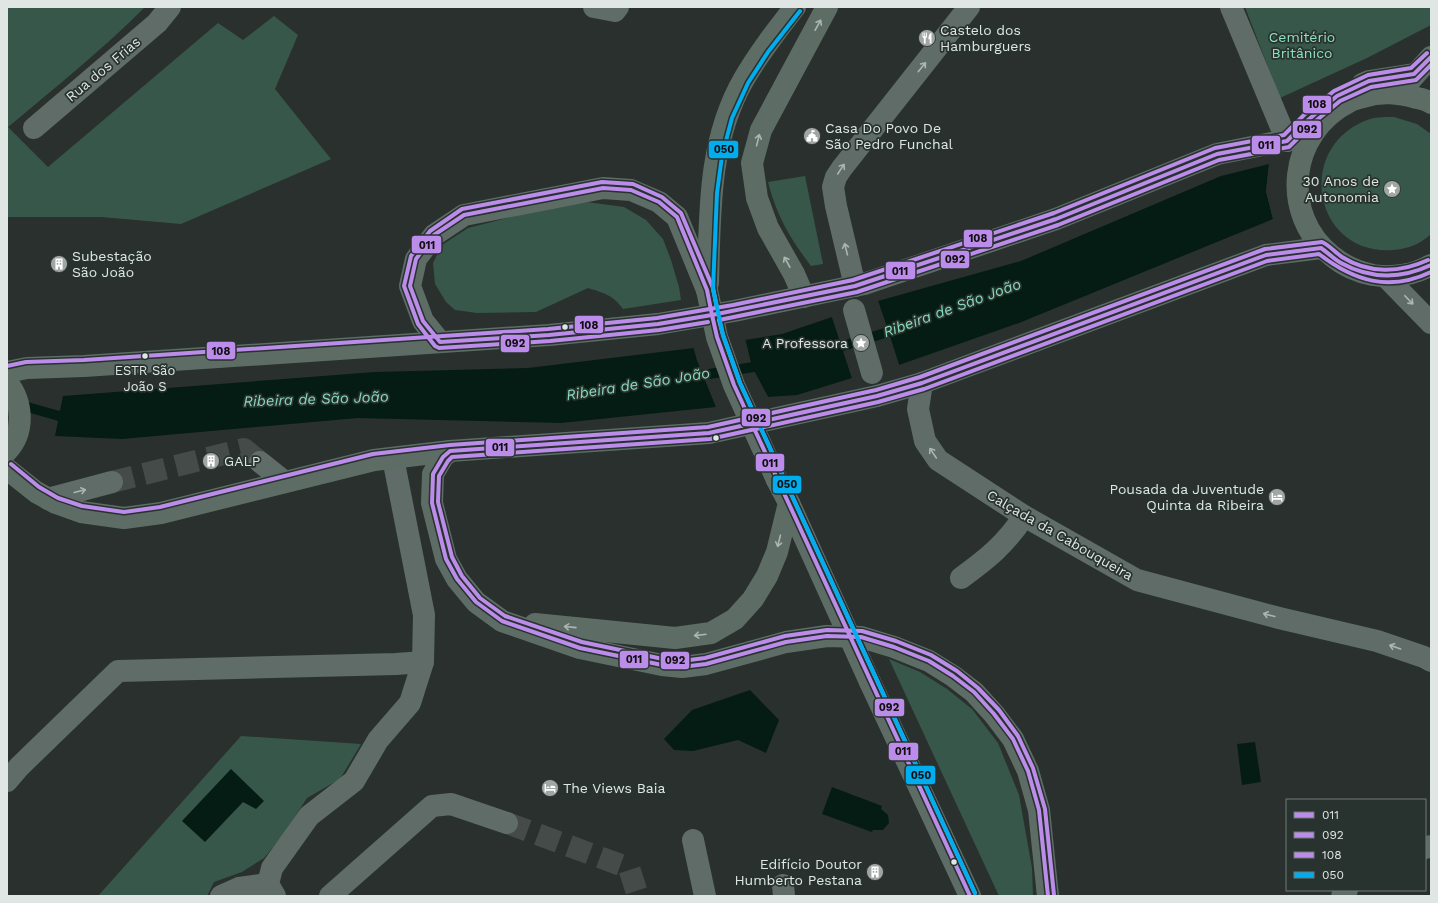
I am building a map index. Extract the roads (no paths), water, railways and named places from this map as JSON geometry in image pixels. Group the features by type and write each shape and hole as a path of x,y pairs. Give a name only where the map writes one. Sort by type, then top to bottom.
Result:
{"main road":[{"path":"708,290 711,192 716,155 726,116 747,73 795,7"},
{"path":"804,297 794,274 768,228 757,198 752,163 761,130 827,7"},
{"path":"1399,93 1414,74 1431,57"},
{"path":"1287,141 1308,120 1337,96 1369,81 1414,74"},
{"path":"1430,102 1399,93 1374,94 1349,102 1328,116 1312,135 1301,157 1297,181 1299,205 1306,226 1322,248 1340,263 1362,273 1386,277 1420,271 1431,265"},
{"path":"7,372 27,368 84,366 549,335 658,324 855,286 1056,219 1217,154 1312,135"},
{"path":"440,342 423,321 410,286 416,259 434,235 464,215 603,188 631,190 659,202 677,217 708,290 717,337 734,385 970,896"},
{"path":"7,469 36,492 56,503 81,512 124,518 161,513 374,460 450,451 709,432 877,396 922,382 1266,255 1322,248"},
{"path":"7,382 15,394 20,411 19,429 11,447 7,451"},
{"path":"450,451 443,457 433,474 432,503 446,559 457,580 476,602 502,620 580,648 662,665 682,667 706,664 786,642 827,636 861,637 894,647 929,661 953,676 974,692 994,714 1013,739 1028,771 1039,810 1048,896"},
{"path":"502,620 675,638 711,633 734,618 753,599 777,552 789,504"}],"street":[{"name":"Rua dos Frias","path":"34,128 157,23 170,7"},
{"path":"594,7 615,11 618,7"},
{"path":"855,286 836,206 833,186 834,181 842,168 970,7"},
{"path":"1231,7 1287,141"},
{"path":"1386,277 1431,323"},
{"path":"854,310 872,373"},
{"name":"Calçada da Cabouqueira","path":"922,382 918,409 925,441 938,460 1024,516 1137,580 1279,618 1377,641 1424,657 1431,661"},
{"path":"221,896 239,888 272,890 272,868 309,816 354,781 378,740 410,703 423,662 424,615 393,458"},
{"path":"260,462 285,482"},
{"path":"48,498 112,482"},
{"path":"961,578 989,557 1014,531 1024,516"},
{"path":"7,781 19,767 118,670 396,664 423,662"},
{"path":"330,896 432,806 451,804 507,822"},
{"path":"693,840 705,896"}],"water":[{"path":"1269,164 1266,191 1273,219 1019,323 899,365 878,301 1021,261 1221,176"},
{"path":"832,317 852,378 797,395 768,397 752,367 745,340 782,334"},
{"path":"694,348 697,360 716,407 561,423 358,418 122,439 55,436 63,396 375,372 528,368"},
{"path":"750,690 779,720 766,753 738,740 693,751 674,750 664,739 692,710"},
{"path":"1255,742 1261,782 1242,785 1237,744"},
{"path":"231,769 264,801 256,809 243,802 205,842 182,821"},
{"path":"832,787 882,806 881,809 888,815 889,823 883,830 873,830 872,832 822,814"}],"waterway":[{"name":"Ribeira de São João","path":"830,350 901,328"},
{"name":"Ribeira de São João","path":"690,377 766,365"},
{"name":"Ribeira de São João","path":"17,404 59,416 71,415"}],"tunnel":[{"path":"112,482 244,449 260,462"},
{"path":"507,823 629,868 638,896"}],"place":[{"name":"Castelo dos Hamburguers","path":"927,38"},
{"name":"Casa Do Povo De São Pedro Funchal","path":"812,136"},
{"name":"30 Anos de Autonomia","path":"1392,189"},
{"name":"Subestação São João","path":"59,264"},
{"name":"A Professora","path":"861,343"},
{"name":"ESTR São João S","path":"145,356"},
{"name":"GALP","path":"211,461"},
{"name":"Pousada da Juventude Quinta da Ribeira","path":"1277,497"},
{"name":"The Views Baia","path":"550,788"},
{"name":"Edifício Doutor Humberto Pestana","path":"875,872"}],"park label":[{"name":"Cemitério Britânico","path":"1302,46"}]}
